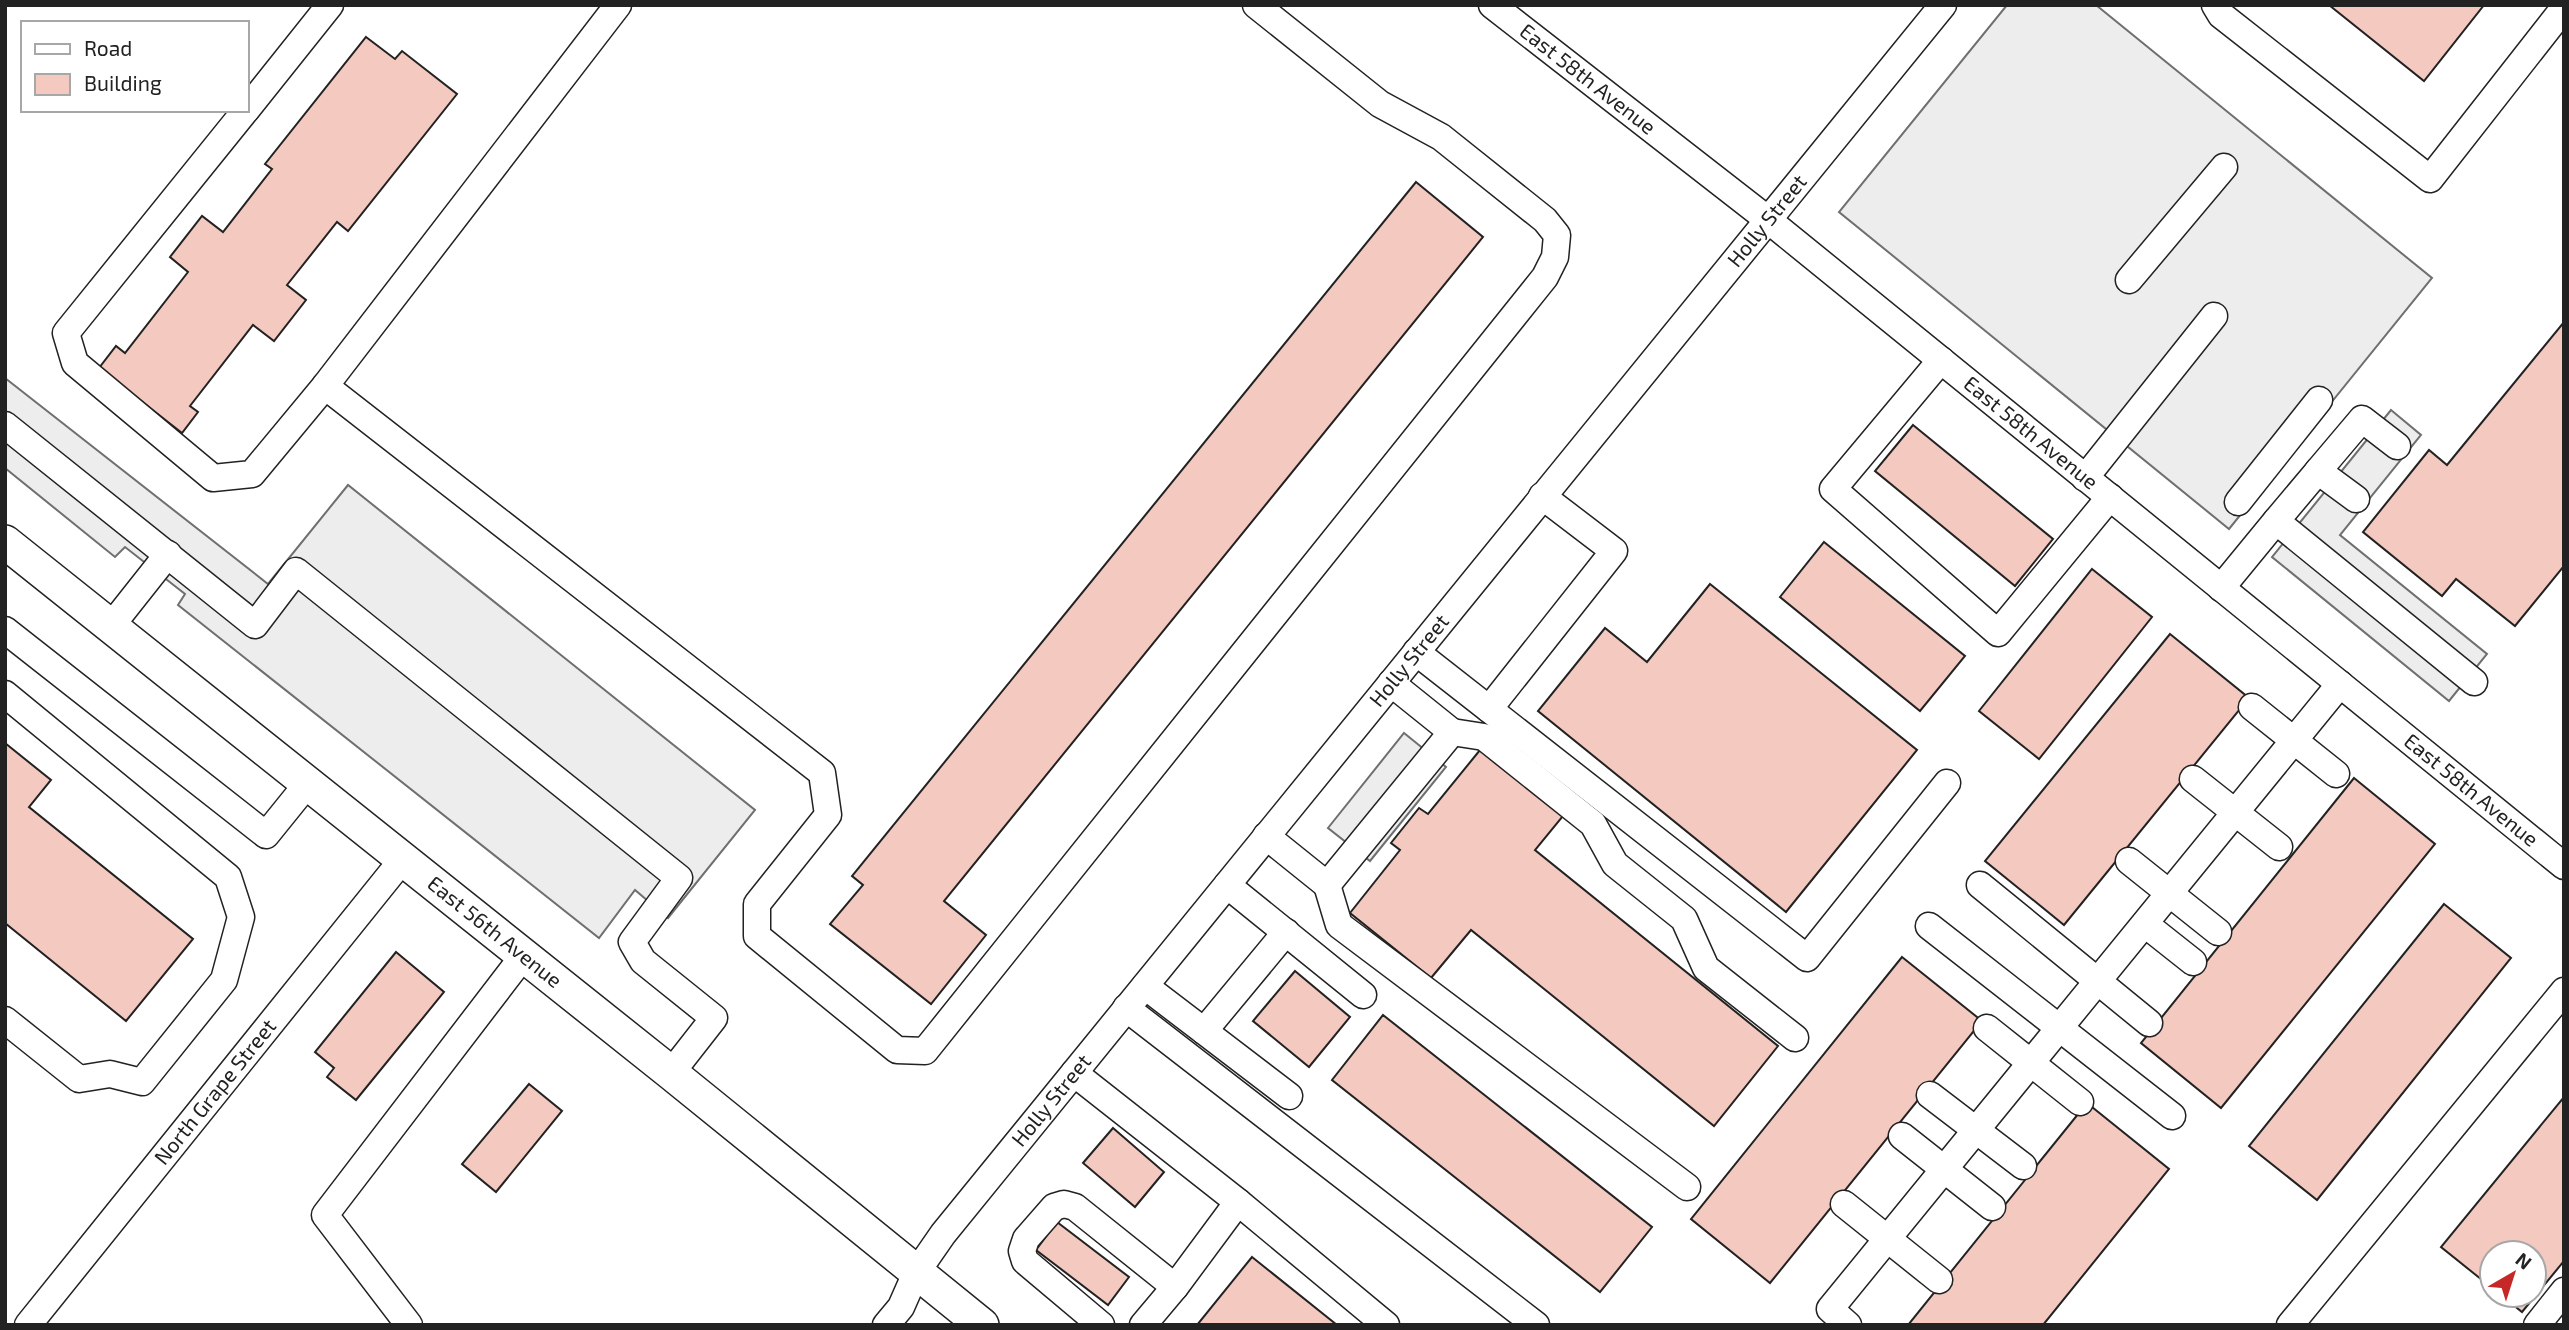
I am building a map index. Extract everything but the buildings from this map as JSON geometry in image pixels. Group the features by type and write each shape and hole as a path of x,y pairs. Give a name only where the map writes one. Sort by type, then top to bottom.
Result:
{"main road":[{"name":"East 56th Avenue","path":"5,541 982,1325"}],"street":[{"path":"248,108 330,5"},
{"name":"East 58th Avenue","path":"1492,5 1767,219 2564,866"},
{"name":"Holly Street","path":"886,1325 901,1307 916,1273 945,1231 1943,5"},
{"path":"2215,5 2221,15 2430,179 2564,8"},
{"path":"325,386 822,773 828,815 757,904 757,936 897,1050 925,1051 1545,277 1555,257 1557,235 1545,220 1441,137 1380,104 1264,8"},
{"path":"244,112 66,334 75,363 213,478 252,474 325,386 609,9"},
{"path":"2129,280 2224,167"},
{"path":"2085,478 2214,316"},
{"path":"1941,360 1833,489 1998,633 2110,497"},
{"path":"2238,502 2319,400"},
{"path":"2221,588 2362,419 2398,446"},
{"path":"5,425 255,625 296,571 679,878 632,942 643,961 714,1018 671,1073"},
{"path":"2318,471 2356,499"},
{"path":"1489,709 1615,551 1542,496"},
{"path":"2276,521 2474,682"},
{"path":"111,626 168,554"},
{"path":"5,630 266,835 308,783"},
{"path":"1416,652 1807,958 1947,783"},
{"path":"1391,683 1452,732 1484,737 1593,824 1615,864 1684,919 1706,968 1796,1038"},
{"path":"1848,1325 1830,1309 2340,684"},
{"path":"5,694 228,877 241,917 224,980 142,1082 110,1074 79,1079 5,1020"},
{"path":"2252,707 2336,774"},
{"path":"1327,885 1452,732"},
{"path":"2193,779 2279,848"},
{"path":"1266,836 1327,885 1339,925 1687,1187"},
{"name":"North Grape Street","path":"40,1321 403,859"},
{"path":"2129,861 2218,932"},
{"path":"1227,885 1363,995"},
{"path":"1980,886 2149,1023"},
{"path":"2145,923 2193,962"},
{"path":"1929,926 2172,1116"},
{"path":"1204,1031 1286,932"},
{"path":"409,1325 325,1215 524,955"},
{"path":"1145,986 1289,1096"},
{"path":"2290,1325 2564,990"},
{"path":"1126,1008 1536,1325"},
{"path":"1987,1028 2080,1102"},
{"path":"1074,1073 1238,1202 1386,1325"},
{"path":"1930,1095 2023,1166"},
{"path":"1902,1136 1992,1207"},
{"path":"1144,1325 1238,1202"},
{"path":"1101,1325 1024,1261 1026,1239 1054,1207 1064,1204 1075,1207 1175,1287"},
{"path":"1844,1204 1939,1280"},
{"path":"2537,1325 2564,1291"}],"shaded area":[{"path":"2007,5 2096,5 2432,278 2229,529 1839,212"},
{"path":"5,378 268,584 348,485 755,810 668,918 635,890 599,938 178,605 185,594 125,547 115,557 5,468"},
{"path":"2391,410 2421,435 2340,535 2487,654 2449,701 2272,557"},
{"path":"1404,733 1446,767 1370,861 1328,828"}]}
